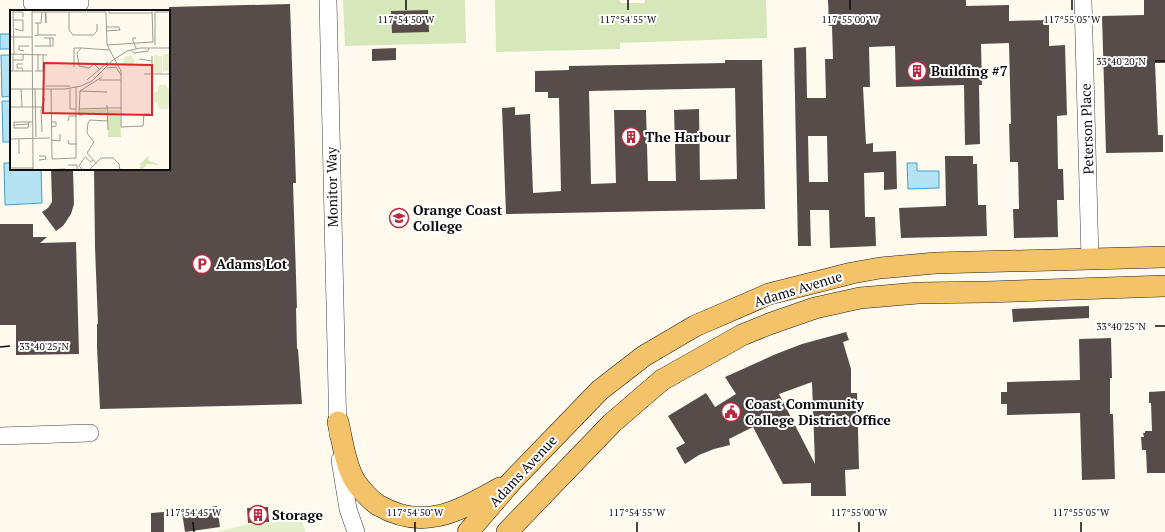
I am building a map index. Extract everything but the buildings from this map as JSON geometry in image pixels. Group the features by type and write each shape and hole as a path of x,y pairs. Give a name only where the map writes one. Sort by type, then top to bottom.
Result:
{"main road":[{"name":"Adams Avenue","path":"468,532 512,481 600,390 644,356 695,326 769,294 852,273 880,268 936,263 985,261 1165,257"},
{"path":"985,261 986,292 1011,280 1060,279 1079,274 1087,267 1090,258"},
{"path":"808,285 815,308"},
{"name":"Adams Avenue","path":"507,532 612,423 662,380 742,335 769,324 815,308 867,298 918,293 1165,286"},
{"path":"338,422 351,474 373,501 390,512 422,520 435,519 459,511 512,481"}],"street":[{"path":"32,3 80,3 80,0"},
{"name":"Monitor Way","path":"328,0 338,422 341,466 348,509 356,532"},
{"name":"Peterson Place","path":"1083,0 1090,258"},
{"path":"0,436 90,433"}],"green space":[{"path":"343,0 465,0 466,43 345,46"},
{"path":"495,0 619,0 621,3 645,3 645,0 766,0 767,38 620,43 620,49 496,52"},
{"path":"291,519 302,521 306,532 216,532 248,524 271,523"}],"water":[{"path":"0,34 10,34 10,49 0,49"},
{"path":"1,55 10,55 10,96 2,97"},
{"path":"2,101 10,101 10,142 3,142"},
{"path":"4,163 10,163 10,170 41,170 42,203 5,205"},
{"path":"907,163 917,163 917,171 939,171 939,188 908,189"}],"place":[{"name":"Building #7","path":"917,71"},
{"name":"The Harbour","path":"631,137"},
{"name":"Orange Coast College","path":"399,218"},
{"name":"Adams Lot","path":"202,264"},
{"name":"Coast Community College District Office","path":"731,412"},
{"name":"Storage","path":"258,515"}]}
